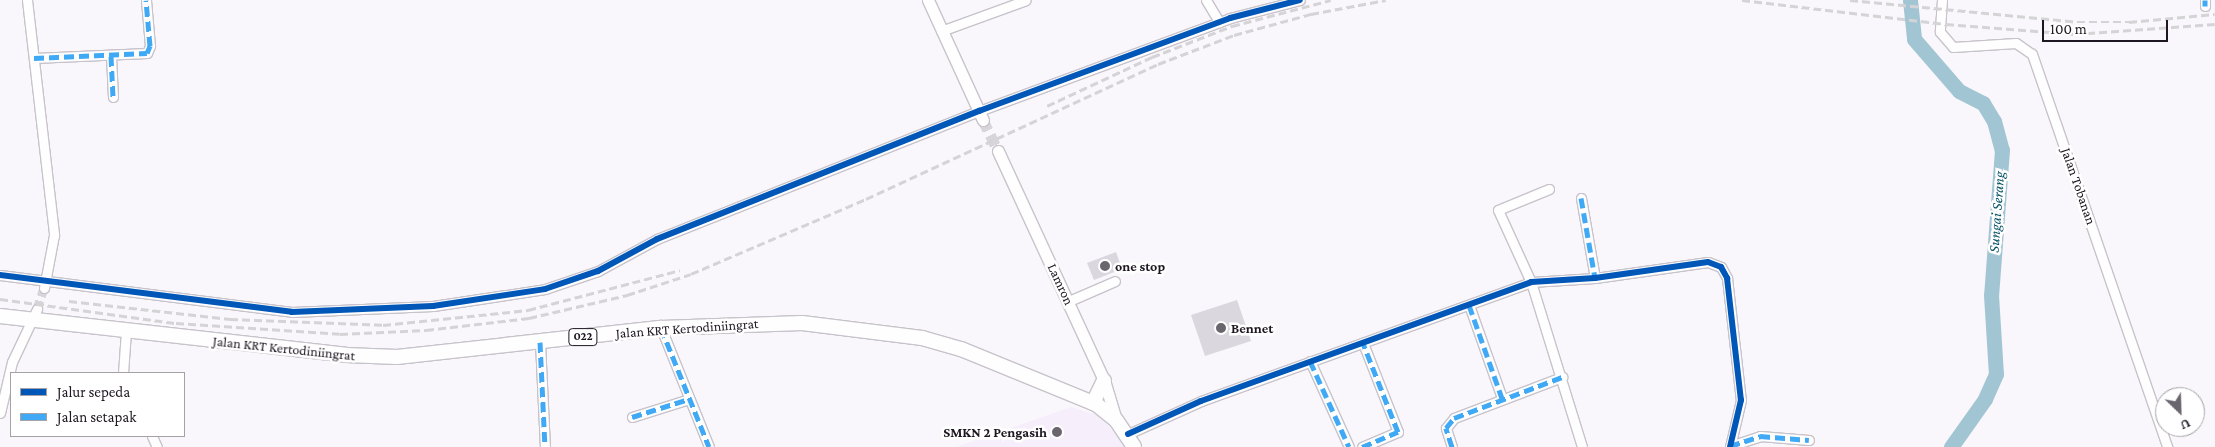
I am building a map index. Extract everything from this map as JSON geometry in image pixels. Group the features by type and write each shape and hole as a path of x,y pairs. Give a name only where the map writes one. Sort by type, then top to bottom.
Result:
{"main road":[{"name":"Jalan KRT Kertodiniingrat","path":"0,316 35,314 126,331 397,357 661,328 802,323 922,338 961,349 1093,403 1116,420 1128,434 1134,447"},
{"path":"1093,403 1104,380"}],"street":[{"path":"27,0 54,235 44,285"},
{"path":"34,58 147,53 150,46 146,0"},
{"path":"928,0 981,116"},
{"path":"941,31 1026,0"},
{"path":"1206,0 1219,22"},
{"path":"0,274 44,285 292,312 433,306 545,289 604,268 657,238 981,116 1219,22 1300,0"},
{"name":"Jalan Tobanan","path":"1942,0 1940,32 1953,46 2016,43 2032,54 2167,447"},
{"path":"111,56 113,97"},
{"name":"Lamron","path":"998,151 1104,380 1116,420"},
{"path":"1549,190 1498,210 1531,282 1562,376 1582,447"},
{"path":"1581,198 1595,278"},
{"path":"1128,434 1200,401 1531,282 1595,278 1708,262 1721,266 1727,278 1741,400 1730,446"},
{"path":"1069,301 1115,281"},
{"path":"1469,305 1502,398"},
{"path":"0,413 12,362 35,314"},
{"path":"661,328 708,447"},
{"path":"123,372 126,331"},
{"path":"540,342 545,447"},
{"path":"1362,447 1398,432 1363,343"},
{"path":"1310,361 1349,447"},
{"path":"1452,447 1447,434 1448,422 1502,398 1562,376"},
{"path":"632,417 689,399"},
{"path":"1730,446 1760,436 1809,440"}],"shaded area":[{"name":"SMKN 2 Pengasih","path":"1071,407 1100,416 1126,447 956,447"}],"building":[{"name":"one stop","path":"1116,252 1122,269 1094,280 1087,263"},
{"name":"Bennet","path":"1237,300 1251,341 1205,356 1191,315"}],"waterway":[{"name":"Sungai Serang","path":"1910,0 1914,39 1959,91 1983,103 1994,121 2002,150 1991,295 1996,374 1985,399 1951,447"}],"tunnel":[{"path":"983,120 998,151"},
{"path":"37,309 44,288"}],"railway":[{"path":"1047,106 1152,57 1232,26 1331,0"},
{"path":"0,299 176,323 340,334 426,330 529,318 627,295 691,274 866,199 1158,64 1234,35 1311,14 1386,0"},
{"path":"1742,0 1946,24 2075,34 2215,24"},
{"path":"1850,0 2077,22 2129,22 2215,14"},
{"path":"69,301 230,319 383,325 528,310 680,270"}],"marked path":[{"path":"34,58 147,53 150,46 146,0"},
{"path":"2205,0 2205,6"},
{"path":"111,56 113,97"},
{"path":"1581,198 1595,278"},
{"path":"1469,305 1502,398"},
{"path":"661,328 709,447"},
{"path":"540,342 545,447"},
{"path":"1362,447 1398,432 1363,343"},
{"path":"1310,361 1349,447"},
{"path":"1452,447 1446,428 1454,418 1562,377"},
{"path":"632,417 689,399"},
{"path":"1730,446 1760,436 1809,440"}],"cycle path":[{"path":"0,275 292,312 433,306 545,289 598,271 657,239 979,111 1230,18 1300,0"},
{"path":"1128,434 1201,401 1531,282 1595,278 1708,262 1721,267 1727,278 1741,400 1730,447"}],"place":[{"name":"one stop","path":"1105,266"},
{"name":"Bennet","path":"1221,328"},
{"name":"SMKN 2 Pengasih","path":"1057,432"}]}
